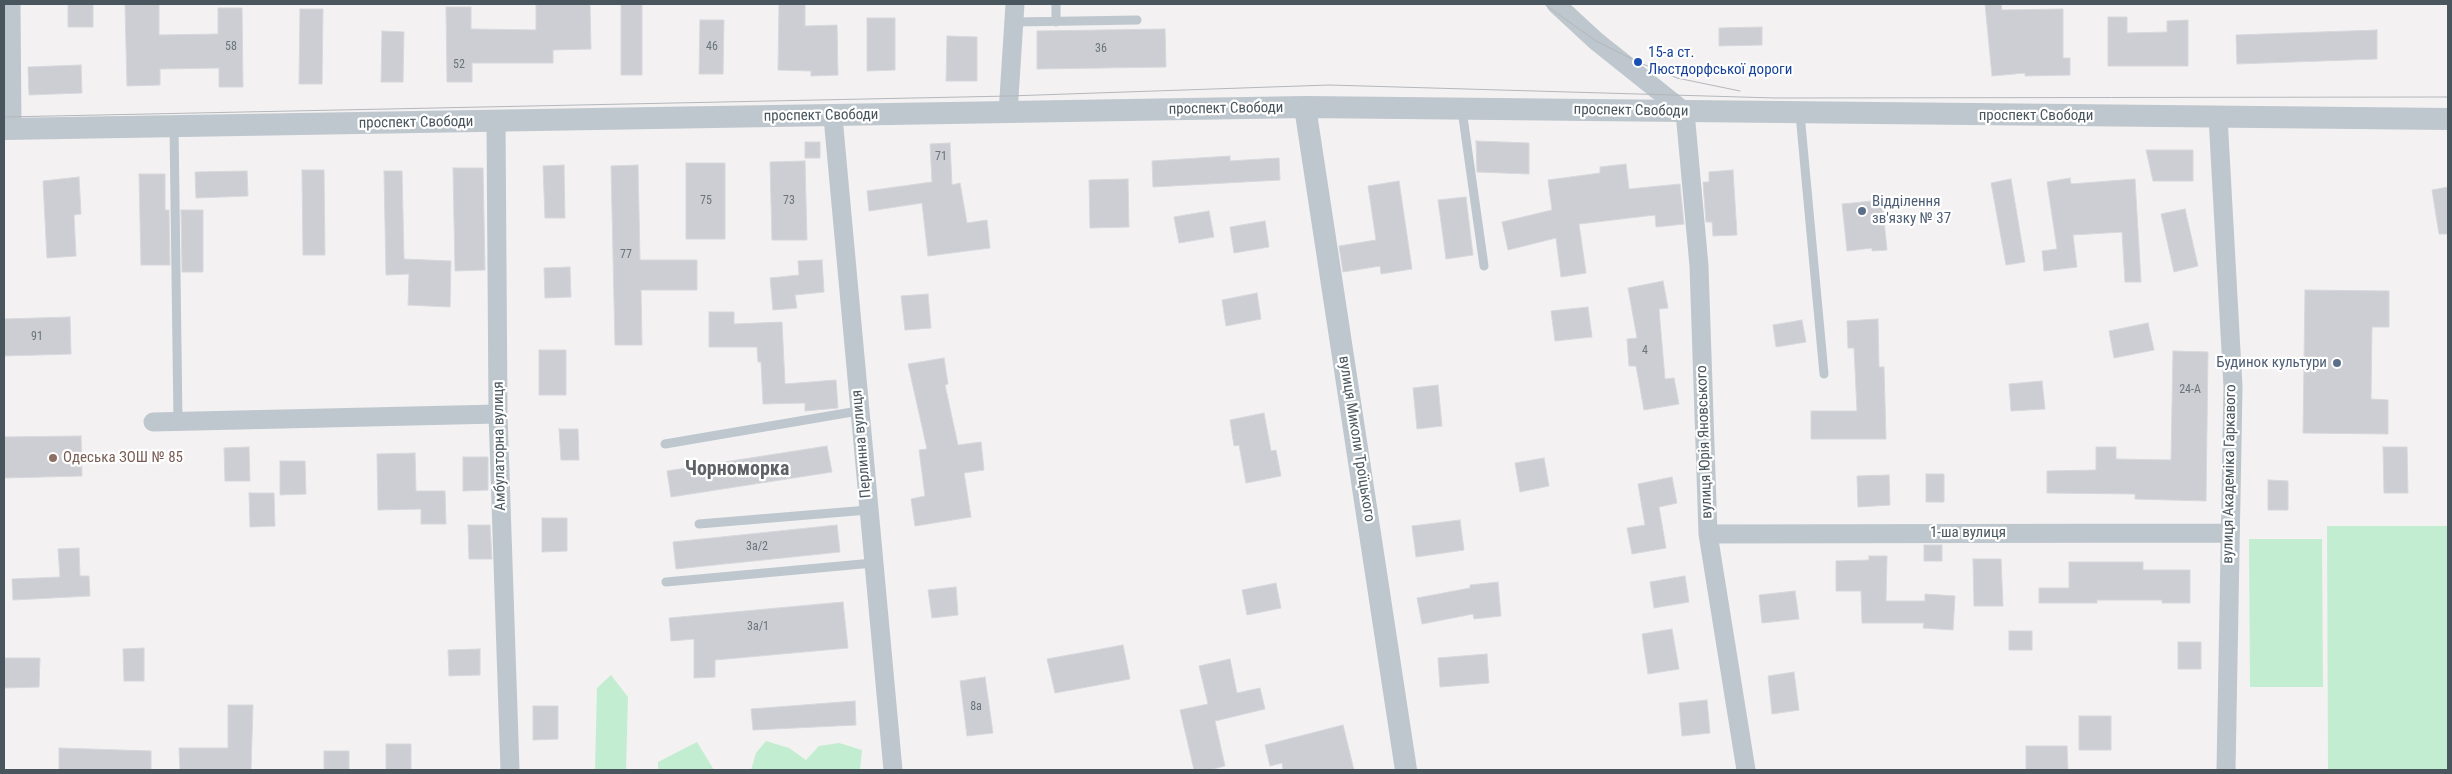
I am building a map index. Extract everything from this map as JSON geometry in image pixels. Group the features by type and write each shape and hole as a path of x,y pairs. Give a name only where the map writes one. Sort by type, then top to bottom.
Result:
{"street":[{"path":"8,129 11,4"},
{"path":"1556,4 1596,41 1685,112"},
{"path":"1008,113 1014,13"},
{"name":"проспект Свободи","path":"8,129 833,117 1306,107 1800,114 2448,119"},
{"name":"вулиця Миколи Троїцького","path":"1306,107 1406,770"},
{"name":"вулиця Юрія Яновського","path":"1685,112 1699,266 1708,534 1746,770"},
{"name":"Перлинна вулиця","path":"833,117 858,412 893,770"},
{"name":"вулиця Академіка Гаркавого","path":"2218,117 2233,387 2226,770"},
{"name":"Амбулаторна вулиця","path":"496,122 498,414 510,770"},
{"path":"153,422 498,414"},
{"name":"1-ша вулиця","path":"1708,534 2229,533"}],"lane":[{"path":"1056,4 1056,22"},
{"path":"1014,13 1056,22 1138,20"},
{"path":"1462,110 1484,266"},
{"path":"1800,114 1824,374"},
{"path":"174,127 178,421"},
{"path":"665,444 858,412"},
{"path":"699,524 868,510"},
{"path":"666,582 873,563"}],"green space":[{"path":"2327,526 2448,526 2448,770 2328,770"},
{"path":"2249,539 2322,539 2323,687 2250,687"},
{"path":"611,675 628,697 626,770 595,770 597,688"},
{"path":"766,741 789,748 806,760 819,746 839,743 862,750 860,770 751,770 756,753"},
{"path":"697,742 714,770 658,770 658,762"}],"building":[{"path":"68,4 93,4 93,27 68,27"},
{"path":"125,4 159,4 159,35 218,34 218,8 242,8 243,87 219,87 219,68 160,69 160,85 127,86"},
{"path":"536,4 590,4 591,49 553,50 553,63 472,63 472,82 447,82 446,7 471,7 471,29 536,30"},
{"path":"621,4 642,4 642,75 621,75"},
{"path":"779,4 805,4 805,26 837,25 838,75 811,76 811,71 778,70"},
{"path":"1985,4 2001,4 2002,10 2063,9 2063,58 2070,58 2070,75 2025,76 2025,73 1992,76"},
{"path":"300,9 323,9 322,84 299,84"},
{"path":"2108,17 2127,17 2127,33 2167,32 2167,21 2188,20 2188,66 2108,66"},
{"path":"867,18 895,18 895,70 867,71"},
{"path":"700,20 724,20 723,74 699,74"},
{"path":"1762,27 1762,45 1719,46 1719,28"},
{"path":"1165,29 1166,67 1037,69 1037,31"},
{"path":"2377,30 2377,59 2237,64 2236,35"},
{"path":"382,31 404,32 403,82 381,82"},
{"path":"947,36 977,37 977,81 946,81"},
{"path":"81,65 82,93 29,95 28,67"},
{"path":"1476,141 1529,143 1529,174 1477,172"},
{"path":"805,142 820,142 820,158 805,158"},
{"path":"950,143 952,185 960,183 967,223 987,220 990,248 928,256 922,203 869,211 867,191 932,182 930,144"},
{"path":"2146,150 2193,150 2193,181 2153,181"},
{"path":"1230,156 1230,161 1279,158 1280,180 1153,187 1152,161"},
{"path":"805,161 807,240 772,240 770,162"},
{"path":"686,163 725,163 725,239 686,239"},
{"path":"1626,164 1629,189 1680,184 1684,224 1656,227 1655,215 1579,224 1586,273 1561,277 1556,238 1508,250 1502,222 1552,210 1548,180 1600,173 1600,167"},
{"path":"564,165 565,218 545,218 543,166"},
{"path":"638,165 640,260 697,260 697,290 641,290 642,345 615,345 611,166"},
{"path":"453,168 483,168 485,270 455,271"},
{"path":"302,170 324,170 325,255 303,255"},
{"path":"1733,170 1737,235 1713,236 1712,222 1706,222 1703,182 1709,182 1709,172"},
{"path":"247,171 248,196 196,198 195,172"},
{"path":"384,171 402,171 404,259 451,261 450,307 408,305 409,274 386,275"},
{"path":"139,174 165,174 165,210 169,210 170,265 141,265"},
{"path":"79,177 81,214 74,215 76,256 47,258 43,181"},
{"path":"2070,178 2071,184 2135,179 2141,282 2125,282 2122,232 2073,235 2077,267 2044,271 2042,251 2057,249 2047,182"},
{"path":"1128,179 1129,227 1090,228 1089,180"},
{"path":"2011,179 2025,262 2006,265 1991,183"},
{"path":"1399,181 1412,269 1381,274 1380,266 1343,272 1339,246 1376,240 1368,186"},
{"path":"2448,187 2448,234 2439,234 2432,190"},
{"path":"1466,197 1473,255 1446,259 1438,200"},
{"path":"1882,200 1887,250 1872,251 1872,248 1847,251 1842,204"},
{"path":"2185,209 2198,266 2174,272 2161,214"},
{"path":"181,210 203,210 203,272 182,272"},
{"path":"1209,211 1214,237 1179,243 1174,217"},
{"path":"1265,221 1269,247 1234,253 1230,227"},
{"path":"822,260 824,292 795,295 797,308 773,310 770,278 799,275 798,261"},
{"path":"570,267 571,297 545,298 544,268"},
{"path":"1663,281 1668,308 1659,309 1665,379 1674,378 1679,404 1644,410 1636,366 1629,366 1627,339 1637,338 1628,288"},
{"name":"Будинок культури","path":"2305,290 2389,291 2389,327 2372,327 2371,399 2388,400 2388,434 2303,433"},
{"path":"1257,293 1261,319 1226,326 1222,300"},
{"path":"928,294 931,328 905,330 901,296"},
{"path":"1588,307 1592,337 1555,341 1551,311"},
{"path":"709,312 734,312 734,324 782,322 785,384 836,380 838,408 805,411 805,403 763,404 761,362 758,362 757,347 709,347"},
{"path":"70,317 71,354 4,356 4,319"},
{"path":"1878,319 1879,367 1884,367 1886,439 1811,439 1811,411 1857,411 1854,348 1848,348 1847,321"},
{"path":"1802,320 1806,342 1776,347 1773,325"},
{"path":"2148,323 2154,350 2114,358 2109,331"},
{"path":"539,350 566,350 566,395 539,395"},
{"path":"2173,351 2208,352 2206,501 2135,499 2135,494 2047,493 2047,471 2096,470 2096,447 2116,447 2116,459 2171,460"},
{"path":"944,358 948,384 945,385 958,445 981,442 984,470 964,473 971,517 915,526 911,499 925,496 919,450 927,449 908,364"},
{"path":"2042,381 2045,409 2011,411 2009,384"},
{"path":"1438,385 1442,426 1417,429 1413,388"},
{"path":"1264,413 1271,451 1276,450 1281,476 1246,483 1239,445 1234,446 1230,420"},
{"path":"559,429 578,429 579,460 561,460"},
{"path":"81,436 82,476 4,478 4,437"},
{"path":"827,446 832,472 671,497 667,471"},
{"path":"249,447 250,481 225,481 224,448"},
{"path":"2383,447 2407,447 2408,493 2384,493"},
{"path":"415,453 416,491 445,491 446,524 421,524 421,509 378,510 377,454"},
{"path":"463,457 488,457 488,490 463,491"},
{"path":"1544,458 1549,486 1520,492 1515,463"},
{"path":"280,461 305,461 306,494 280,495"},
{"path":"1926,474 1944,474 1944,502 1926,502"},
{"path":"1889,475 1890,505 1858,507 1857,476"},
{"path":"1672,477 1677,503 1659,507 1666,548 1632,554 1627,528 1645,525 1638,484"},
{"path":"2268,480 2288,481 2288,510 2268,510"},
{"path":"249,493 274,493 275,526 250,527"},
{"path":"542,518 567,518 567,551 542,552"},
{"path":"1460,520 1464,550 1416,557 1412,526"},
{"path":"468,525 490,525 492,559 469,559"},
{"path":"837,525 840,552 676,569 673,542"},
{"path":"1924,545 1942,545 1942,561 1924,561"},
{"path":"79,548 80,576 89,576 90,596 13,600 12,579 60,577 58,549"},
{"path":"1869,556 1887,556 1886,601 1925,601 1925,594 1955,596 1953,630 1923,628 1924,623 1862,623 1861,591 1836,591 1836,561 1869,560"},
{"path":"1973,559 2001,559 2003,606 1974,606"},
{"path":"2069,562 2143,562 2143,570 2190,570 2190,603 2162,603 2162,600 2097,600 2097,603 2039,603 2039,588 2069,588"},
{"path":"1685,576 1689,602 1654,608 1650,582"},
{"path":"1498,582 1501,616 1474,619 1473,614 1422,624 1417,598 1470,588 1470,585"},
{"path":"1276,583 1281,608 1247,615 1242,590"},
{"path":"956,587 958,615 932,618 928,590"},
{"path":"1795,591 1799,619 1762,623 1759,595"},
{"path":"843,602 848,648 715,660 715,677 694,678 694,639 671,641 669,618"},
{"path":"1672,629 1679,669 1648,674 1642,634"},
{"path":"2009,631 2032,631 2032,650 2009,650"},
{"path":"2178,642 2201,642 2201,669 2178,669"},
{"path":"1123,645 1130,679 1055,693 1047,659"},
{"path":"144,648 144,681 124,681 123,649"},
{"path":"480,649 480,675 449,676 448,650"},
{"path":"1487,654 1489,683 1440,687 1438,658"},
{"path":"4,658 40,658 39,687 4,688"},
{"path":"1230,659 1237,693 1260,688 1265,709 1215,721 1225,766 1209,770 1194,770 1180,710 1208,704 1199,666"},
{"path":"1794,672 1799,710 1772,714 1768,676"},
{"path":"985,677 993,733 967,736 960,681"},
{"path":"1707,700 1710,733 1682,736 1679,703"},
{"path":"855,701 856,725 753,730 751,709"},
{"path":"228,705 253,705 251,770 180,770 179,748 228,748"},
{"path":"533,706 558,706 558,739 533,740"},
{"path":"2079,716 2111,716 2111,750 2079,750"},
{"path":"1343,725 1354,770 1283,770 1282,763 1270,766 1265,745"},
{"path":"386,744 411,744 411,770 386,770"},
{"path":"2026,746 2067,746 2068,770 2026,770"},
{"path":"59,748 151,751 151,770 59,770"},
{"path":"324,751 349,751 349,770 324,770"}],"tram line":[{"path":"1544,4 1596,41 1638,62 1677,78 1740,91"},
{"path":"4,117 1009,96 1329,85 1775,98 2448,97"}],"place":[{"name":"15-а ст. Люстдорфської дороги","path":"1638,62"},
{"name":"Відділення зв'язку № 37","path":"1862,211"},
{"name":"Будинок культури","path":"2337,363"},
{"name":"Одеська ЗОШ № 85","path":"53,458"}],"district":[{"name":"Чорноморка","path":"737,470"}]}
